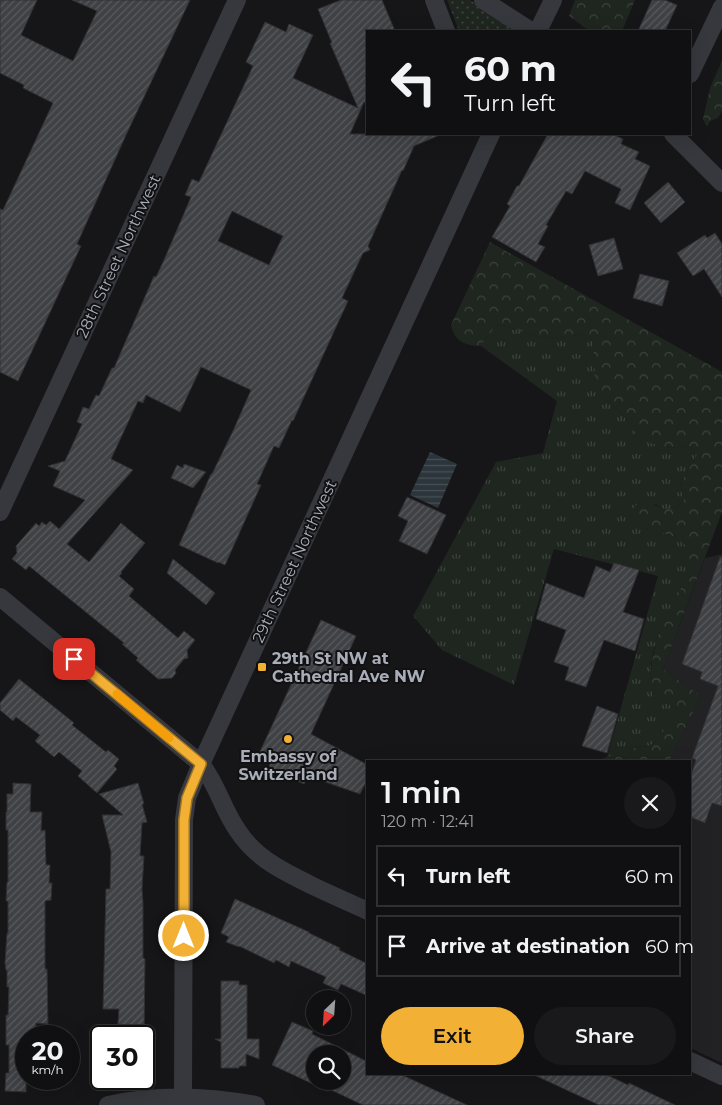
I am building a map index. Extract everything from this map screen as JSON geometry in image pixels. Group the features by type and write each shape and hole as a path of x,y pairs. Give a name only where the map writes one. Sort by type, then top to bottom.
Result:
{"street":[{"name":"28th Street Northwest","path":"0,512 237,0"},
{"path":"434,0 446,30"},
{"path":"483,0 529,30"},
{"path":"538,30 553,0"},
{"path":"691,72 722,7"},
{"path":"674,135 722,183"},
{"name":"29th Street Northwest","path":"183,1098 184,820 187,798 487,137"},
{"path":"0,598 201,764 214,784 232,822 257,853 290,875 366,910"},
{"path":"691,1061 722,1076"},
{"path":"108,1105 137,1099 183,1098 256,1105"}],"shaded area":[{"path":"430,452 457,464 438,508 410,495"},
{"path":"722,554 722,1063 691,1048 691,760 669,760 701,696 663,669 705,558"}],"green space":[{"path":"447,0 470,0 514,30 459,30"},
{"path":"575,0 635,0 622,30 589,30 569,16"},
{"path":"722,61 722,111 718,118 710,121 707,127 703,119 710,88"},
{"path":"490,242 722,372 722,512 663,669 701,696 669,760 599,760 612,756 627,758 633,748 653,744 674,718 677,709 654,697 650,680 657,638 663,623 674,606 682,584 687,565 687,550 684,544 676,538 649,530 635,523 631,511 638,503 646,501 664,509 676,509 684,500 681,484 697,455 689,446 666,448 648,442 633,432 624,416 601,395 595,377 593,340 585,334 554,339 532,335 498,324 481,346 462,342 455,335 451,325"},
{"path":"498,324 532,335 554,339 585,334 593,340 601,395 624,416 633,432 666,448 689,446 697,455 681,484 684,500 676,509 664,509 655,504 646,529 677,538 682,541 687,551 687,567 682,586 673,608 663,624 653,653 651,669 653,695 677,709 675,718 653,744 633,748 627,758 607,757 658,576 554,549 514,685 442,650 413,616 496,462 543,453 557,401 481,346"}],"building":[{"path":"0,0 37,0 21,35 73,61 97,11 72,0 190,0 126,135 77,244 81,246 18,381 0,372 0,209 3,210 53,103 23,88 24,85 0,73"},
{"path":"341,0 382,0 395,30 366,30 366,102 364,102 350,134 440,135 414,146 402,170 368,246 370,250 363,253 342,298 348,301 293,421 279,448 274,446 257,484 261,485 225,565 179,545 251,390 201,367 180,412 146,395 143,403 138,401 111,459 133,470 67,544 89,562 121,523 145,543 119,576 134,589 129,596 178,638 184,631 195,640 187,650 188,658 184,659 175,670 176,673 172,678 158,679 136,660 138,658 122,644 124,643 29,566 26,570 12,559 17,553 16,546 36,523 39,526 42,522 46,525 50,521 59,529 85,500 53,486 60,471 48,466 65,461 82,424 77,422 83,407 89,409 96,395 99,396 112,368 114,368 191,197 185,195 192,179 199,182 253,66 246,62 265,22 286,32 289,24 313,35 293,78 358,108 330,43 332,43 318,9","holes":["232,211 283,236 269,265 218,241"]},
{"path":"652,0 665,0 677,5 665,30 638,30"},
{"path":"547,135 614,135 623,139 621,144 639,152 635,159 650,166 630,210 615,203 621,189 585,171 572,194 566,191 546,225 548,226 538,244 545,247 536,262 492,237 510,206 507,204 517,186 519,186"},
{"path":"668,182 685,202 661,223 644,203"},
{"path":"715,233 722,244 722,297 704,269 693,276 677,253 705,235 707,238"},
{"path":"614,238 623,269 598,276 589,245"},
{"path":"640,274 669,281 662,306 633,298"},
{"path":"184,464 206,472 193,488 171,478 177,465 183,468"},
{"path":"407,497 446,515 427,554 399,541 408,521 398,516"},
{"path":"720,557 722,557 722,806 712,803 705,823 691,817 691,775 696,760 692,758 718,686 700,679 702,672 682,664"},
{"path":"173,559 215,593 206,605 167,573"},
{"path":"614,563 639,570 623,612 644,619 635,651 604,640 586,687 565,680 569,667 554,662 566,630 536,619 546,583 584,598 596,566 610,572"},
{"path":"321,620 356,636 311,734 366,764 366,782 360,794 308,776 304,784 269,768 270,764 257,758"},
{"path":"19,679 74,723 72,725 106,752 108,750 119,759 114,766 117,769 97,793 78,776 82,771 59,752 54,757 35,741 40,735 16,717 13,721 0,710 0,703"},
{"path":"597,706 618,714 607,753 582,746"},
{"path":"13,783 31,784 30,812 42,812 41,831 45,830 46,865 50,865 49,883 52,883 51,900 45,901 45,969 47,969 48,1024 15,1025 15,1090 26,1090 26,1092 5,1091 6,1073 9,1073 9,1045 6,1045 6,1015 8,1015 9,987 7,987 5,963 8,933 8,901 6,901 8,830 6,830 6,812 7,794 13,794"},
{"path":"138,783 144,804 142,804 147,822 142,823 140,856 144,856 142,889 143,958 145,959 144,1025 118,1025 119,1009 103,1009 106,889 110,889 111,852 102,815 123,815 99,794"},
{"path":"235,899 309,932 366,963 366,995 341,984 338,990 323,983 326,977 291,961 289,967 276,960 274,963 239,946 226,942 229,937 221,933"},
{"path":"221,981 239,981 239,985 247,985 247,1039 259,1039 259,1059 246,1054 246,1066 239,1066 239,1068 221,1068 221,1042 215,1039 221,1039"},
{"path":"292,1022 306,1028 306,1035 314,1035 334,1045 306,1045 306,1081 272,1065"},
{"path":"351,1054 366,1061 366,1075 402,1075 467,1105 363,1105 331,1090 351,1090"},
{"path":"534,1075 607,1075 628,1085 629,1083 675,1105 599,1105"}],"slow traffic":[{"path":"117,694 169,738"}],"place":[{"name":"29th St NW at Cathedral Ave NW","path":"262,667"},
{"name":"Embassy of Switzerland","path":"288,739"}],"route":[{"path":"74,659 201,764 187,798 184,820 184,936"}]}
